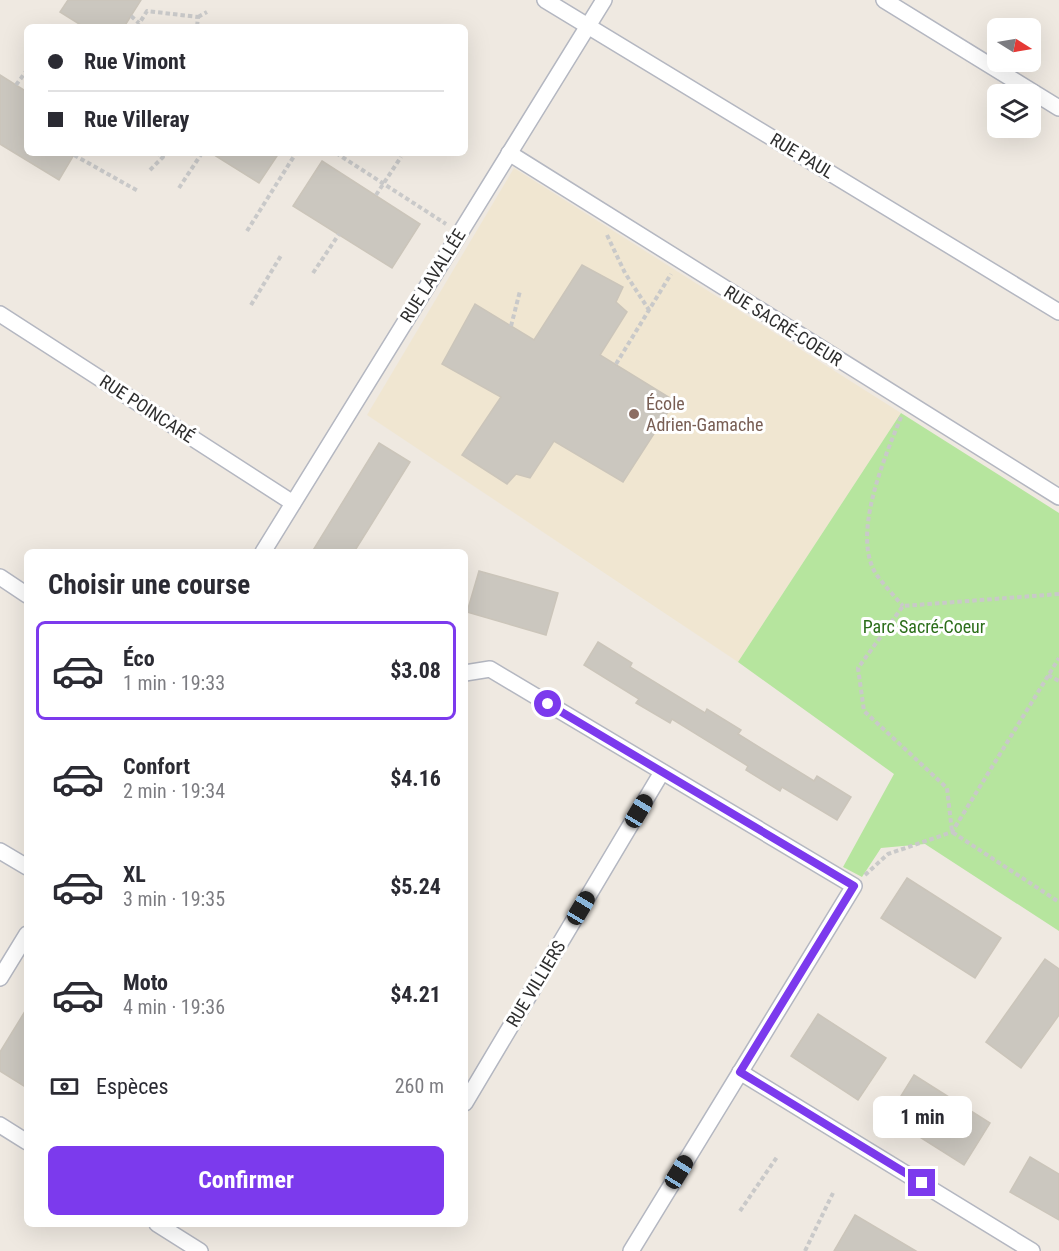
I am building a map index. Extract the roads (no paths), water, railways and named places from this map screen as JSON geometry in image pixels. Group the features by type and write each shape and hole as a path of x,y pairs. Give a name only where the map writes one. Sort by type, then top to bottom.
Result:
{"street":[{"name":"RUE PAUL","path":"545,0 1059,312"},
{"name":"RUE LAVALLÉE","path":"265,549 604,0"},
{"path":"884,0 1059,108"},
{"name":"RUE SACRÉ-COEUR","path":"509,153 1059,497"},
{"name":"RUE POINCARÉ","path":"0,314 293,503"},
{"path":"0,577 24,593"},
{"path":"468,673 490,669 854,886 631,1251"},
{"name":"RUE VILLIERS","path":"468,1098 662,772"},
{"path":"0,851 24,865"},
{"path":"0,978 24,939"},
{"path":"740,1072 1032,1251"},
{"path":"0,1125 24,1140"},
{"path":"162,1227 200,1251"}],"place":[{"name":"École Adrien-Gamache","path":"634,414"}],"park label":[{"name":"Parc Sacré-Coeur","path":"924,627"}]}
